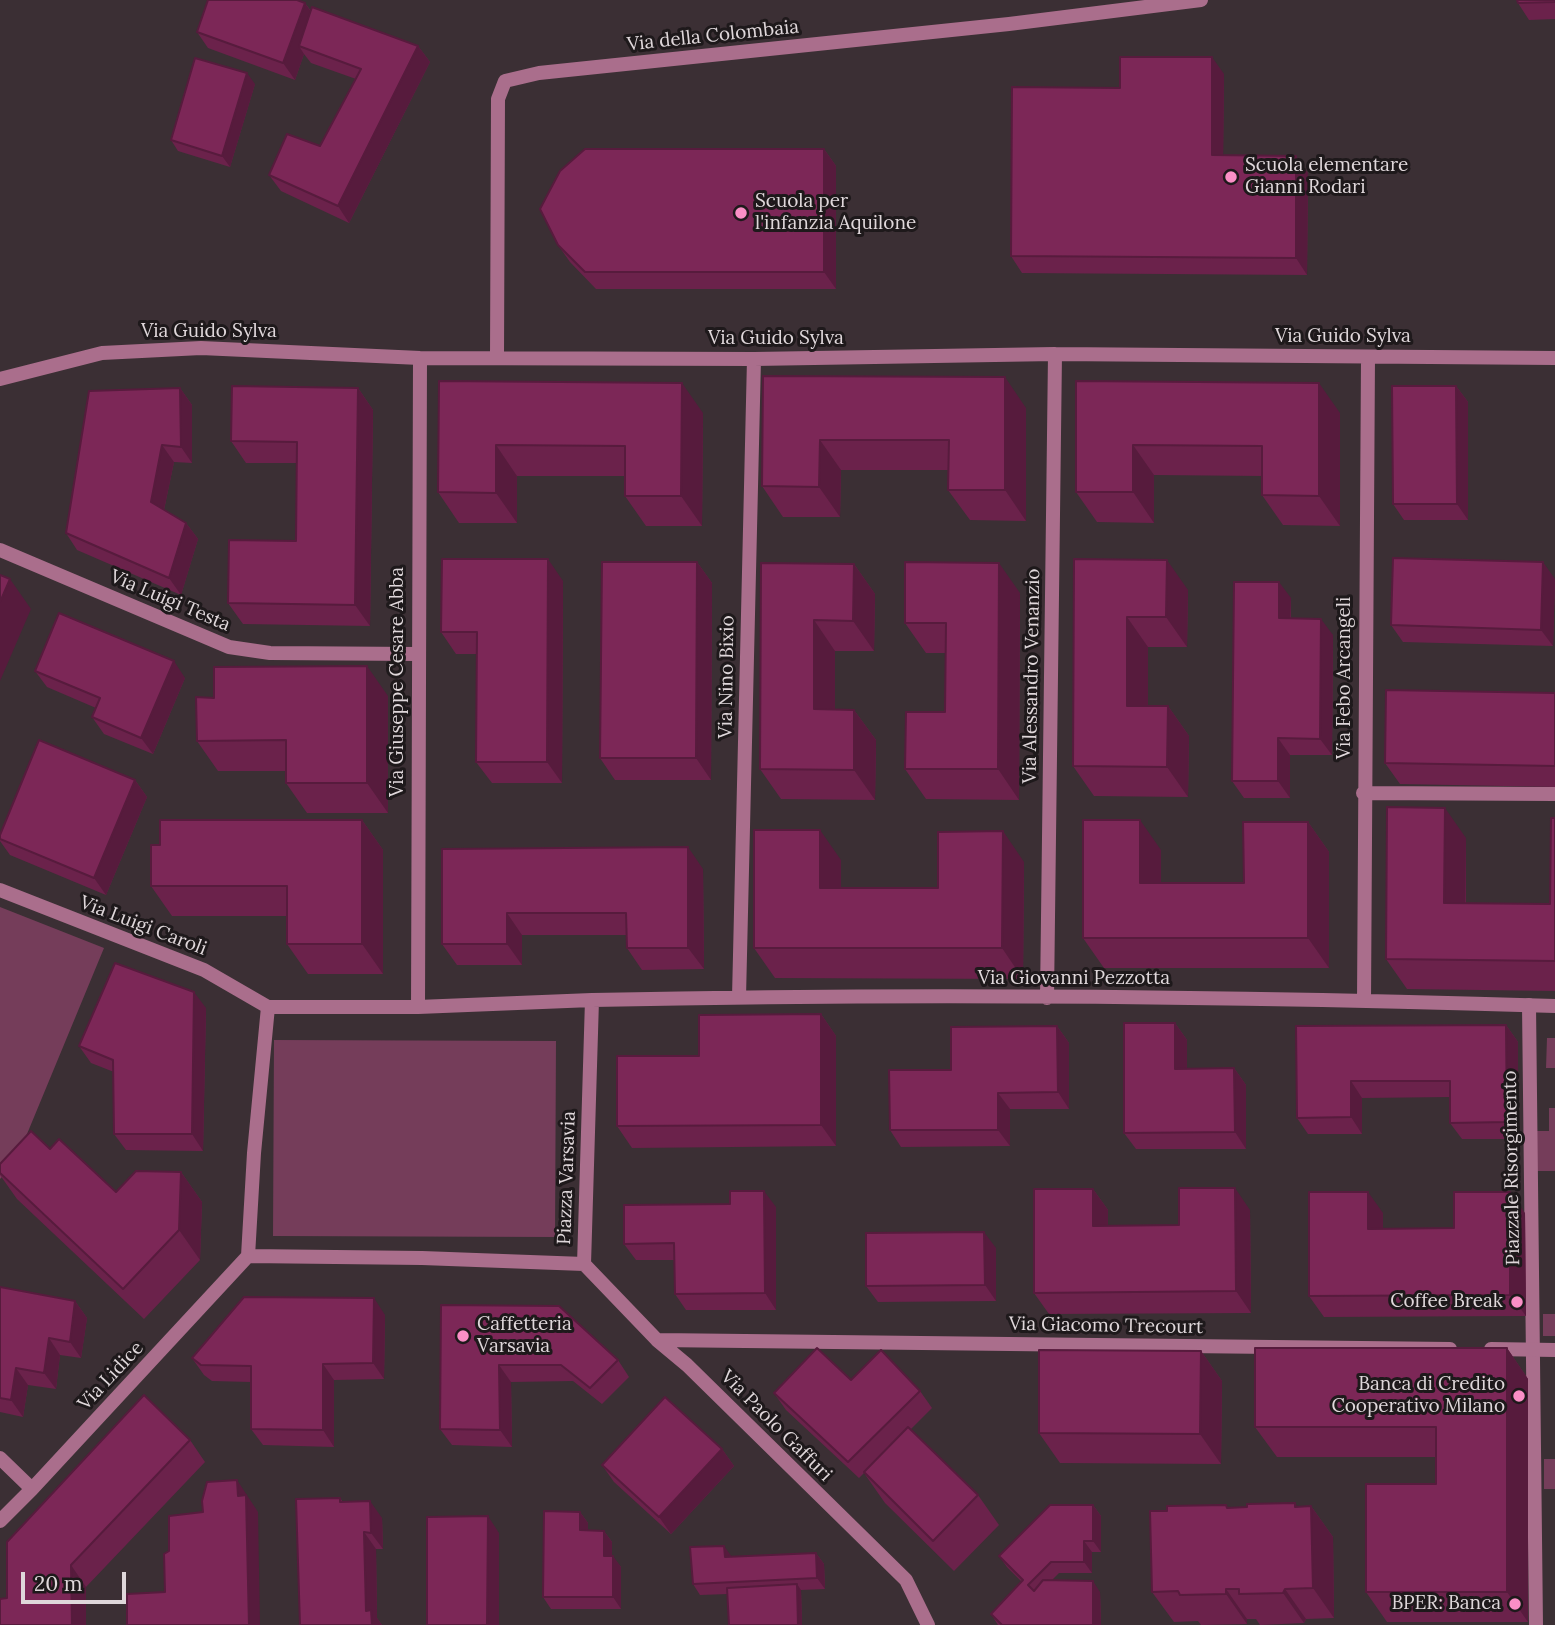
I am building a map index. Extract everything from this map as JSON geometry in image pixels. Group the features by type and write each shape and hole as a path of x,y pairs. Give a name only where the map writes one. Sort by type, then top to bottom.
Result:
{"street":[{"name":"Via della Colombaia","path":"496,358 498,99 505,81 539,73 1009,24 1201,0"},
{"name":"Via Guido Sylva","path":"0,379 102,353 201,348 420,358 754,359 1055,354 1555,358"},
{"name":"Via Alessandro Venanzio","path":"1047,998 1055,354"},
{"name":"Via Febo Arcangeli","path":"1364,1000 1363,793 1368,357"},
{"name":"Via Giuseppe Cesare Abba","path":"418,1007 420,358"},
{"name":"Via Nino Bixio","path":"739,997 754,359"},
{"name":"Via Luigi Testa","path":"0,550 229,647 270,653 417,654"},
{"path":"1363,793 1555,794"},
{"name":"Via Luigi Caroli","path":"0,890 204,970 268,1007"},
{"name":"Via Giovanni Pezzotta","path":"592,1000 739,997 1047,998 1364,1000 1555,1006"},
{"path":"248,1256 254,1153 268,1007 418,1007 592,1000"},
{"name":"Piazza Varsavia","path":"248,1256 422,1258 584,1264 592,1000"},
{"name":"Piazzale Risorgimento","path":"1530,1005 1536,1625"},
{"name":"Via Lidice","path":"0,1521 248,1256"},
{"name":"Via Paolo Gaffuri","path":"584,1264 657,1340 687,1365 906,1580 928,1625"},
{"name":"Via Giacomo Trecourt","path":"657,1340 1555,1350"},
{"path":"0,1458 32,1489"}],"shaded area":[{"path":"0,907 104,948 15,1163 0,1179"},
{"path":"1547,1038 1555,1038 1555,1068 1546,1068"},
{"path":"274,1040 556,1041 555,1237 273,1236"},
{"path":"1549,1108 1555,1108 1555,1171 1537,1171 1537,1131 1549,1131"},
{"path":"1543,1314 1555,1314 1555,1336 1543,1336"},
{"path":"1544,1459 1555,1459 1555,1489 1544,1489"}],"building":[{"path":"208,0 297,0 305,3 283,63 197,32"},
{"path":"1517,0 1555,0 1555,2 1518,3"},
{"path":"312,7 418,46 338,206 269,175 287,134 320,146 361,69 299,46"},
{"path":"1120,57 1212,57 1212,155 1296,156 1296,258 1011,256 1012,87 1120,88"},
{"path":"195,58 247,73 222,156 171,140"},
{"path":"585,149 824,149 824,272 585,272 558,245 540,209 560,171"},
{"path":"763,376 1005,377 1005,490 948,490 949,440 820,440 819,487 762,486"},
{"path":"439,381 682,383 681,496 625,496 625,446 496,445 496,493 438,492"},
{"path":"1076,381 1319,383 1319,496 1262,495 1262,446 1133,445 1133,492 1076,492"},
{"path":"232,386 358,388 355,605 228,603 229,540 296,541 297,442 231,441"},
{"path":"1392,386 1456,386 1457,504 1393,504"},
{"path":"180,388 181,447 162,445 151,502 186,523 169,578 66,533 89,391"},
{"path":"1393,558 1543,562 1541,630 1391,625"},
{"path":"442,559 548,559 547,762 476,762 477,632 441,632"},
{"path":"1074,559 1167,560 1166,617 1127,617 1127,706 1168,706 1167,767 1073,766"},
{"path":"602,562 697,562 696,758 600,758"},
{"path":"905,562 999,563 998,769 905,769 906,712 945,712 946,623 905,623"},
{"path":"761,563 854,564 853,621 814,620 814,709 854,710 854,770 760,769"},
{"path":"0,575 10,579 0,602"},
{"path":"1234,582 1279,582 1279,618 1321,619 1320,739 1278,738 1278,781 1232,781"},
{"path":"59,613 174,661 141,738 92,717 100,698 35,671"},
{"path":"367,666 367,783 286,783 286,740 197,741 196,697 214,698 214,667"},
{"path":"1386,690 1555,693 1555,766 1385,763"},
{"path":"39,740 135,780 94,878 0,839"},
{"path":"1387,807 1445,808 1444,903 1550,904 1551,818 1555,818 1555,961 1386,959"},
{"path":"160,820 362,820 362,944 287,944 287,886 151,886 151,845 160,845"},
{"path":"1083,820 1140,820 1140,883 1244,883 1243,822 1308,822 1308,938 1083,938"},
{"path":"754,830 820,830 820,888 938,888 938,832 1003,831 1002,948 754,948"},
{"path":"688,847 688,948 627,948 626,913 507,913 507,944 442,944 442,849"},
{"path":"115,963 194,992 192,1134 114,1134 113,1060 79,1046"},
{"path":"821,1014 821,1125 617,1126 617,1056 699,1056 699,1015"},
{"path":"1124,1023 1175,1023 1175,1069 1234,1068 1235,1132 1124,1133"},
{"path":"1506,1025 1507,1122 1450,1123 1450,1081 1351,1081 1351,1117 1297,1118 1296,1026"},
{"path":"1057,1026 1058,1092 998,1093 998,1130 890,1130 889,1070 951,1070 951,1027"},
{"path":"31,1131 50,1149 59,1139 116,1192 136,1171 181,1172 179,1230 123,1289 0,1173 0,1164"},
{"path":"1179,1188 1235,1188 1236,1291 1034,1293 1034,1189 1093,1189 1093,1226 1179,1225"},
{"path":"730,1191 764,1191 765,1293 675,1294 674,1243 624,1244 624,1205 730,1204"},
{"path":"1309,1192 1368,1192 1368,1229 1454,1228 1454,1192 1510,1192 1510,1295 1309,1296"},
{"path":"984,1232 985,1285 866,1286 866,1233"},
{"path":"0,1287 75,1301 70,1342 49,1338 44,1373 16,1368 11,1400 0,1398"},
{"path":"244,1297 374,1298 373,1363 323,1364 323,1430 251,1429 251,1366 201,1365 192,1358"},
{"path":"441,1305 559,1306 618,1360 590,1388 561,1365 499,1365 500,1430 440,1429"},
{"path":"817,1348 851,1380 881,1350 920,1391 848,1462 774,1393"},
{"path":"1255,1348 1507,1348 1507,1592 1366,1592 1366,1484 1436,1484 1436,1427 1255,1427"},
{"path":"1039,1350 1201,1351 1200,1434 1039,1433"},
{"path":"144,1395 190,1440 71,1565 72,1625 0,1625 0,1599 7,1598 7,1542"},
{"path":"665,1397 722,1449 659,1517 602,1465"},
{"path":"908,1427 978,1495 933,1541 864,1472"},
{"path":"237,1480 238,1496 246,1495 249,1625 127,1625 127,1594 165,1592 164,1554 169,1551 169,1516 203,1512 202,1501 207,1482"},
{"path":"340,1498 340,1502 370,1501 371,1533 364,1532 366,1611 371,1610 372,1625 300,1625 296,1499"},
{"path":"1295,1503 1295,1507 1311,1506 1313,1588 1285,1589 1283,1593 1239,1594 1239,1589 1226,1589 1226,1594 1180,1595 1178,1591 1152,1592 1150,1511 1167,1511 1167,1506 1226,1505 1227,1508 1247,1507 1247,1504"},
{"path":"1050,1505 1093,1505 1093,1541 1084,1541 1084,1562 1051,1562 1028,1585 1034,1591 1043,1580 1093,1581 1093,1625 1002,1625 991,1614 1023,1580 999,1556"},
{"path":"544,1511 580,1512 580,1530 604,1531 604,1556 613,1556 613,1597 543,1597"},
{"path":"488,1516 487,1625 427,1625 427,1517"},
{"path":"724,1546 725,1557 816,1553 817,1578 693,1584 690,1547"},
{"path":"797,1584 798,1625 729,1625 727,1588"}],"place":[{"name":"Scuola elementare Gianni Rodari","path":"1231,177"},
{"name":"Scuola per l'infanzia Aquilone","path":"741,213"},
{"name":"Coffee Break","path":"1517,1302"},
{"name":"Caffetteria Varsavia","path":"463,1336"},
{"name":"Banca di Credito Cooperativo Milano","path":"1519,1396"},
{"name":"BPER: Banca","path":"1515,1604"}]}
